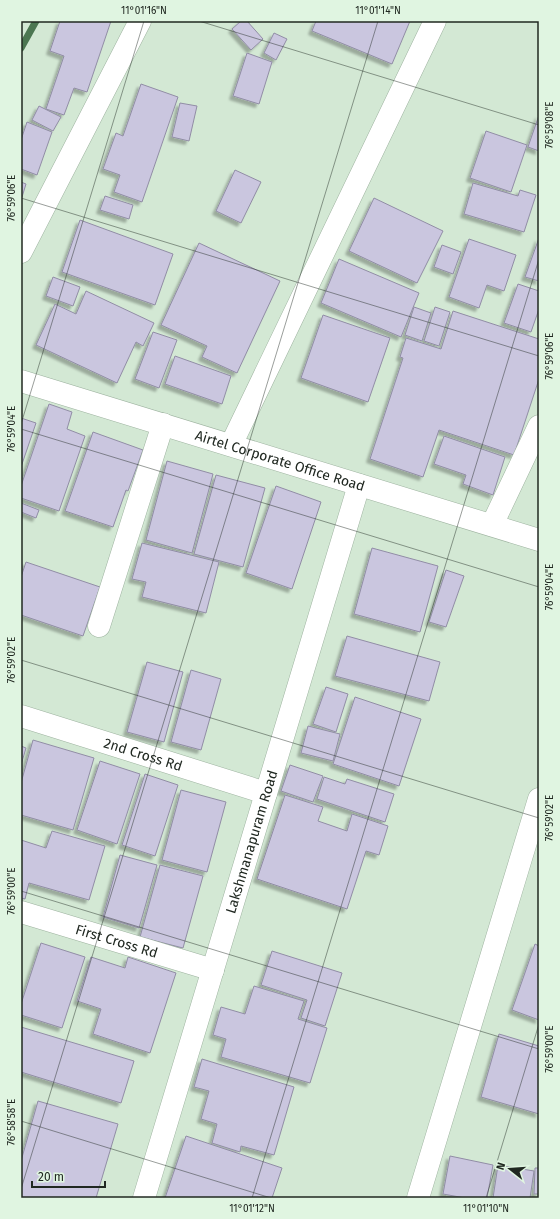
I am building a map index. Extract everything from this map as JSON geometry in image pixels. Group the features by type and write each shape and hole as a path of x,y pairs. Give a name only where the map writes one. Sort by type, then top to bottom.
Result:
{"street":[{"path":"21,252 140,21"},
{"path":"231,445 435,21"},
{"name":"Airtel Corporate Office Road","path":"21,381 539,540"},
{"path":"99,626 163,424"},
{"path":"492,525 539,426"},
{"name":"Lakshmanapuram Road","path":"144,1198 358,485"},
{"name":"2nd Cross Rd","path":"21,716 266,793"},
{"path":"418,1198 539,799"},
{"name":"First Cross Rd","path":"21,912 213,970"}],"building":[{"path":"60,21 111,21 87,92 74,88 64,115 46,109 64,56 50,51"},
{"path":"241,21 247,21 263,39 251,50 232,29"},
{"path":"316,21 410,21 392,64 312,31"},
{"path":"274,33 287,39 276,60 264,53"},
{"path":"247,53 272,62 259,104 233,96"},
{"path":"141,84 178,97 142,202 114,192 120,175 103,169 116,133 123,136"},
{"path":"180,103 197,106 189,141 172,137"},
{"path":"39,106 61,117 53,131 32,120"},
{"path":"539,115 539,151 528,147"},
{"path":"27,122 52,132 37,175 21,169 21,140"},
{"path":"486,131 527,145 511,192 470,178"},
{"path":"235,170 261,182 241,223 216,211"},
{"path":"21,182 26,184 22,197 21,197"},
{"path":"473,183 518,196 520,190 536,195 524,232 464,214"},
{"path":"105,196 133,205 129,219 100,210"},
{"path":"374,198 443,231 417,283 349,251"},
{"path":"80,220 173,254 155,305 62,272"},
{"path":"539,238 539,281 525,277"},
{"path":"469,239 516,255 504,291 487,285 479,308 449,297"},
{"path":"199,243 280,281 237,373 202,357 207,346 161,325"},
{"path":"442,245 461,252 453,274 434,267"},
{"path":"339,259 419,293 401,337 321,303"},
{"path":"53,277 80,287 73,306 46,296"},
{"path":"518,284 539,291 539,309 531,332 504,323"},
{"path":"86,291 154,323 143,346 136,342 117,383 36,345 55,304 76,314"},
{"path":"414,307 431,313 422,341 405,335"},
{"path":"435,307 450,312 439,346 424,341"},
{"path":"453,311 539,339 539,379 514,455 439,430 423,477 370,459 403,358 400,357 406,338 441,349"},
{"path":"323,315 390,338 368,402 301,378"},
{"path":"153,332 177,340 159,388 135,379"},
{"path":"175,356 231,376 222,404 165,384"},
{"path":"49,404 72,412 67,429 85,436 59,511 21,498 21,486"},
{"path":"21,418 36,423 21,467"},
{"path":"93,432 143,450 128,491 126,490 113,527 65,511"},
{"path":"444,436 505,457 493,495 463,484 466,475 434,464"},
{"path":"167,461 213,474 192,553 146,540"},
{"path":"216,475 265,488 243,567 194,554"},
{"path":"276,486 321,502 292,589 246,573"},
{"path":"21,503 39,510 36,518 21,512"},
{"path":"142,543 219,562 206,613 142,597 146,582 132,579"},
{"path":"372,548 438,566 420,632 354,614"},
{"path":"26,562 100,587 83,636 21,615 21,577"},
{"path":"446,570 464,576 446,627 429,622"},
{"path":"347,636 440,662 429,701 335,676"},
{"path":"147,662 183,672 164,742 127,732"},
{"path":"191,670 221,679 201,750 171,742"},
{"path":"326,687 348,694 336,732 313,724"},
{"path":"355,697 421,719 399,786 333,764"},
{"path":"308,726 340,734 333,761 301,753"},
{"path":"33,740 94,758 73,830 21,815 21,783"},
{"path":"21,746 26,748 21,765"},
{"path":"100,761 140,774 117,844 77,830"},
{"path":"290,765 323,776 313,802 281,791"},
{"path":"145,774 178,785 155,856 122,845"},
{"path":"324,777 345,784 347,779 394,794 385,822 317,799"},
{"path":"181,790 226,802 207,872 162,860"},
{"path":"285,795 323,807 318,821 347,831 352,814 388,826 379,855 366,851 347,909 257,879"},
{"path":"52,831 105,846 89,900 29,883 25,899 21,898 21,840 46,848"},
{"path":"120,855 157,865 139,928 103,917"},
{"path":"160,865 203,876 183,948 140,937"},
{"path":"41,943 85,957 62,1028 21,1015 21,1004"},
{"path":"535,944 539,946 539,1020 512,1010"},
{"path":"272,951 342,973 325,1026 301,1018 307,1000 261,985"},
{"path":"91,957 125,968 128,957 176,973 150,1053 93,1034 101,1009 77,1001"},
{"path":"254,986 304,1001 298,1019 327,1028 310,1083 221,1057 226,1039 213,1035 221,1007 245,1014"},
{"path":"21,1027 134,1061 121,1103 21,1072"},
{"path":"499,1034 539,1046 539,1114 481,1097"},
{"path":"202,1059 294,1087 274,1155 241,1146 240,1152 212,1143 217,1124 201,1119 209,1091 194,1087"},
{"path":"38,1101 118,1124 96,1198 21,1198 21,1161"},
{"path":"186,1136 282,1168 272,1198 165,1198"},
{"path":"450,1156 493,1165 487,1198 465,1198 443,1194"},
{"path":"498,1165 534,1171 530,1198 493,1198"},
{"path":"535,1168 539,1168 539,1194 534,1194"}],"waterway":[{"path":"21,48 36,21"}]}
